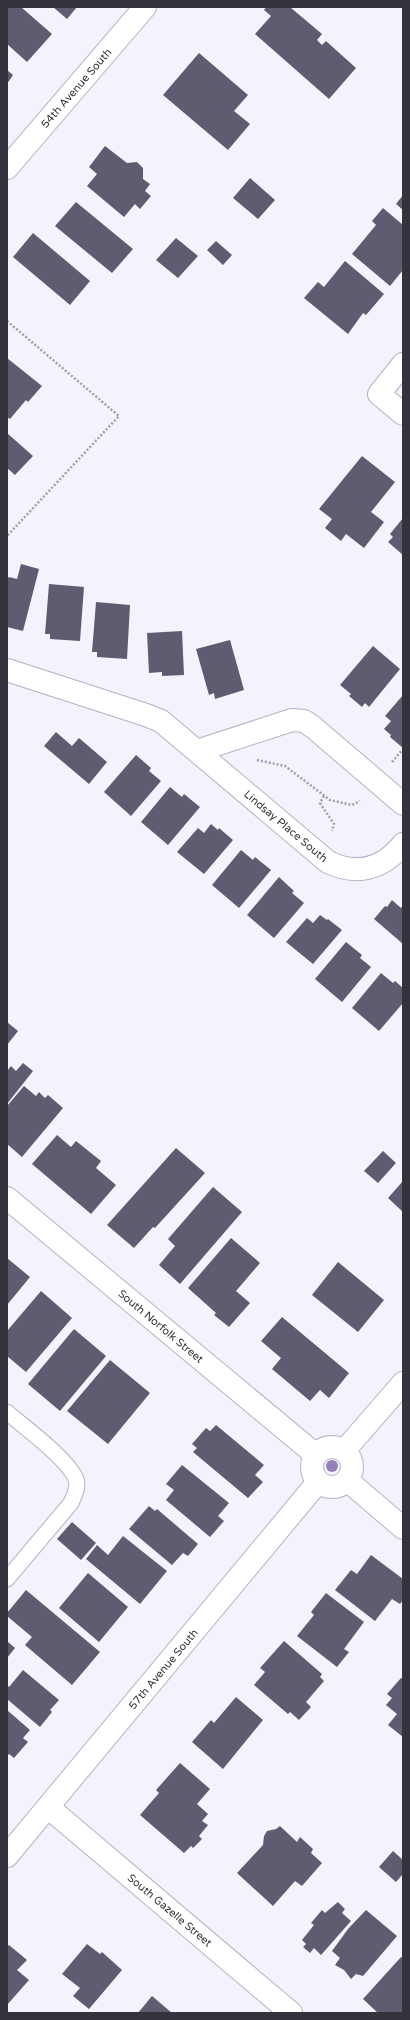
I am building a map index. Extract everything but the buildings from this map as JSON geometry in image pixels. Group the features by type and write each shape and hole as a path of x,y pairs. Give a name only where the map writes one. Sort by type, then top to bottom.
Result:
{"street":[{"name":"54th Avenue South","path":"7,168 145,7"},
{"path":"403,364 379,394 403,414"},
{"name":"Lindsay Place South","path":"7,670 146,714 161,721 328,862 340,867 370,868 388,860 403,844"},
{"path":"197,751 292,720 304,721 403,804"},
{"name":"South Norfolk Street","path":"7,1198 316,1455"},
{"path":"344,1451 403,1383"},
{"path":"329,1447 336,1447 344,1451 352,1466 351,1473 347,1480 332,1488 326,1487 318,1482 312,1469 316,1455 323,1449 329,1447"},
{"path":"347,1480 403,1528"},
{"name":"57th Avenue South","path":"7,1856 318,1482"},
{"name":"South Gazelle Street","path":"48,1807 291,2013"}],"lane":[{"path":"7,1412 66,1463 77,1480 76,1491 71,1503 7,1579"}],"path":[{"path":"7,321 119,416 7,536"},
{"path":"252,760 285,766 330,800 352,806 365,798"},
{"path":"324,796 320,803 334,824 330,837"}]}
